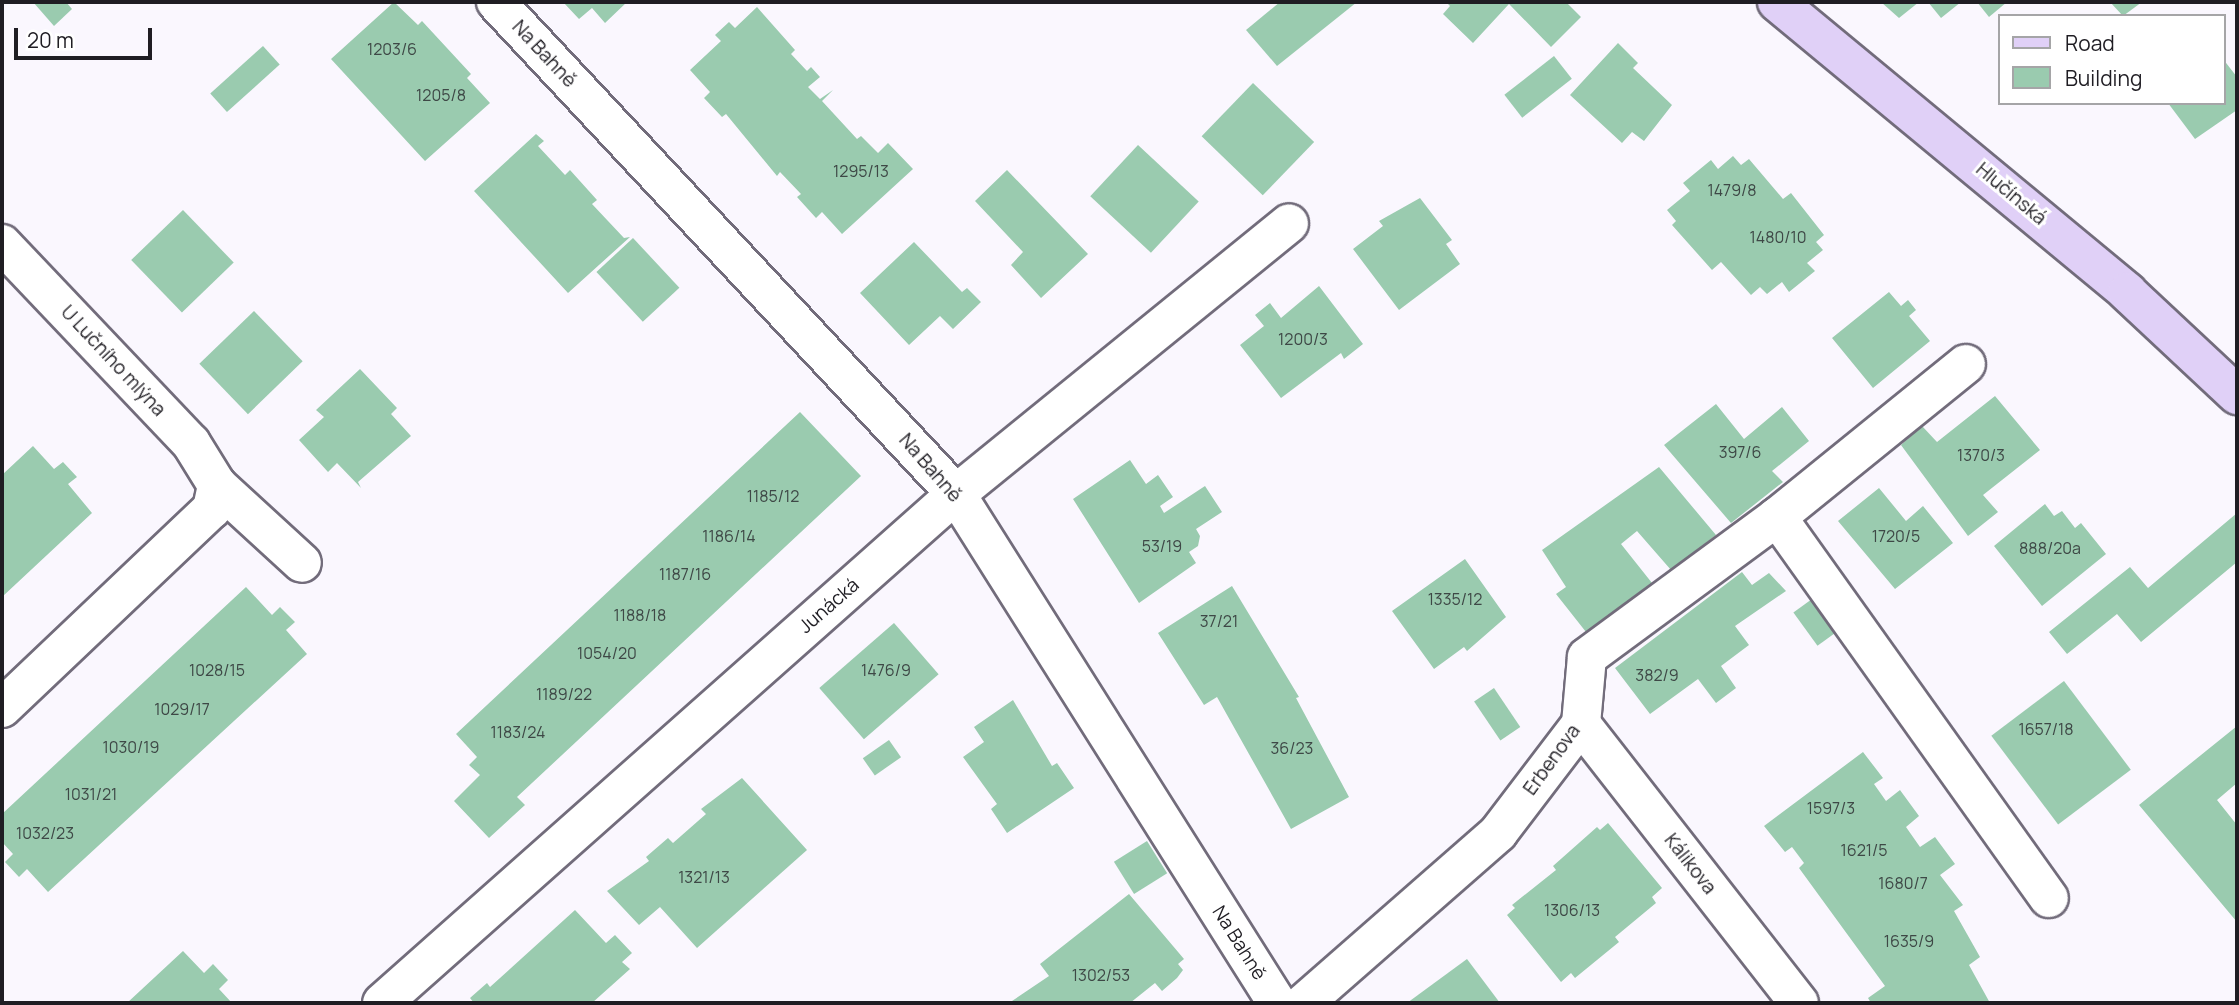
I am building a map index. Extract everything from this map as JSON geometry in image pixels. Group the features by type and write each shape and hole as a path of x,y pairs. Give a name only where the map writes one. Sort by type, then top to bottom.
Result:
{"main road":[{"name":"Hlučínská","path":"1777,2 2127,292 2237,394"}],"street":[{"name":"Na Bahně","path":"496,2 956,494 1277,1003"},
{"name":"Junácká","path":"382,1003 956,494 1289,223"},
{"name":"U Lučního mlýna","path":"2,244 191,443 217,485 302,563"},
{"name":"Erbenova","path":"1304,1003 1498,833 1581,724 1587,657 1777,517 1966,364"},
{"path":"2,708 212,509 217,485"},
{"path":"1777,517 2049,898"},
{"name":"Kálikova","path":"1581,724 1800,1003"}],"building":[{"path":"33,2 66,2 72,9 54,26"},
{"path":"394,2 418,25 422,21 471,74 467,78 490,103 425,161 331,59"},
{"path":"563,2 627,2 605,23 592,8 579,19"},
{"path":"1280,2 1357,2 1277,66 1246,30"},
{"path":"1446,2 1566,2 1581,17 1551,47 1509,4 1473,43 1443,14 1450,6"},
{"path":"1881,2 1919,2 1899,18"},
{"path":"1928,2 1961,2 1941,18"},
{"path":"1977,2 2007,2 1989,17"},
{"path":"2110,2 2142,2 2126,14 2121,14"},
{"path":"757,7 795,50 791,54 807,71 811,67 820,77 808,87 820,99 833,90 822,101 857,139 861,136 878,153 888,143 913,169 842,234 822,212 816,218 797,197 801,194 780,172 777,176 726,114 722,117 704,98 710,92 690,70 721,41 715,35 729,22 735,28"},
{"path":"1618,43 1638,63 1633,68 1672,105 1644,141 1632,132 1622,143 1570,95"},
{"path":"263,46 280,65 227,112 210,94"},
{"path":"1554,56 1572,79 1522,118 1504,95"},
{"path":"2225,62 2237,77 2237,110 2195,139 2170,105 2225,105"},
{"path":"1253,83 1314,142 1263,195 1202,136"},
{"path":"536,134 544,141 538,146 565,175 570,170 597,200 592,204 624,238 630,237 568,293 474,191"},
{"path":"1138,145 1199,202 1151,253 1090,196"},
{"path":"1733,156 1741,165 1749,159 1783,199 1791,193 1824,235 1816,242 1823,250 1807,263 1815,271 1789,292 1782,282 1767,294 1760,287 1751,295 1721,262 1712,270 1672,225 1676,221 1667,210 1690,191 1683,183 1711,160 1718,169"},
{"path":"1007,170 1088,254 1041,298 1011,265 1023,252 975,201"},
{"path":"1420,198 1452,240 1446,244 1460,264 1399,310 1353,249 1383,226 1379,221"},
{"path":"183,210 234,263 182,313 131,260"},
{"path":"633,238 679,288 643,322 596,272"},
{"path":"914,242 962,292 967,288 981,302 953,329 940,316 909,345 860,293"},
{"path":"1319,286 1363,344 1344,359 1341,353 1281,398 1240,345 1264,326 1255,315 1270,303 1281,318"},
{"path":"1889,292 1901,306 1908,300 1916,310 1909,316 1930,341 1873,388 1832,338"},
{"path":"254,311 303,361 248,414 199,364"},
{"path":"360,369 397,408 391,414 411,436 358,482 361,488 337,463 328,472 299,440 324,417 316,410"},
{"path":"1995,396 2040,450 1983,495 1998,512 1968,536 1901,445 1922,426 1937,442"},
{"path":"1716,404 1744,439 1782,407 1809,441 1772,471 1783,482 1731,523 1664,445"},
{"path":"800,412 861,476 517,797 525,805 489,838 454,801 480,775 469,765 477,757 456,734"},
{"path":"33,446 54,469 63,462 77,477 68,484 92,513 2,597 2,475"},
{"path":"1130,460 1146,484 1158,475 1173,497 1160,506 1164,513 1205,486 1222,512 1196,529 1200,536 1198,546 1189,552 1196,563 1139,603 1073,499"},
{"path":"1659,467 1716,535 1671,570 1637,531 1621,544 1652,583 1586,632 1556,594 1566,587 1542,550"},
{"path":"1879,488 1906,521 1923,506 1953,543 1895,589 1838,521"},
{"path":"2045,504 2054,516 2062,511 2075,528 2081,523 2106,554 2042,606 1994,546"},
{"path":"2237,513 2237,562 2141,642 2117,614 2067,654 2049,632 2130,567 2148,588"},
{"path":"1465,559 1506,617 1467,651 1464,647 1434,669 1392,611"},
{"path":"1742,572 1752,585 1769,573 1786,591 1735,626 1749,645 1721,666 1736,688 1716,703 1698,679 1650,714 1615,668"},
{"path":"1232,586 1299,697 1296,698 1349,797 1291,829 1217,697 1204,705 1158,633"},
{"path":"246,587 272,615 280,607 295,622 286,630 307,654 48,892 27,869 19,877 5,862 13,854 2,842 2,814"},
{"path":"1812,599 1836,632 1817,646 1793,613"},
{"path":"894,623 939,674 864,739 819,688"},
{"path":"2064,681 2131,770 2058,824 1991,736"},
{"path":"1494,688 1520,727 1500,740 1474,701"},
{"path":"1013,700 1052,766 1057,763 1074,788 1007,833 991,809 997,804 963,757 984,742 974,727"},
{"path":"2237,726 2237,783 2217,800 2237,825 2237,922 2139,805"},
{"path":"889,740 901,757 875,776 863,758"},
{"path":"1863,752 1883,778 1874,784 1886,801 1900,790 1919,816 1906,827 1920,847 1935,837 1955,864 1940,875 1963,905 1954,911 1980,957 1969,965 1990,1003 1871,1003 1868,998 1885,986 1799,868 1804,863 1792,847 1785,852 1764,826"},
{"path":"742,778 807,850 697,948 660,907 639,925 607,891 649,861 646,857 668,838 673,843 706,814 701,809"},
{"path":"1608,823 1662,888 1652,897 1656,903 1615,937 1619,942 1575,978 1571,973 1561,982 1507,915 1515,908 1512,905 1556,870 1553,866 1597,827 1600,830"},
{"path":"1147,841 1167,873 1134,894 1114,862"},
{"path":"1129,894 1184,959 1178,964 1183,970 1177,978 1162,991 1155,983 1130,1003 1009,1003 1049,976 1040,964"},
{"path":"575,910 606,943 615,935 632,953 622,962 630,969 592,1003 474,1003 470,998 487,983 490,987"},
{"path":"183,951 204,973 213,964 228,980 219,989 232,1003 127,1003"},
{"path":"1467,959 1500,1003 1407,1003"}]}
